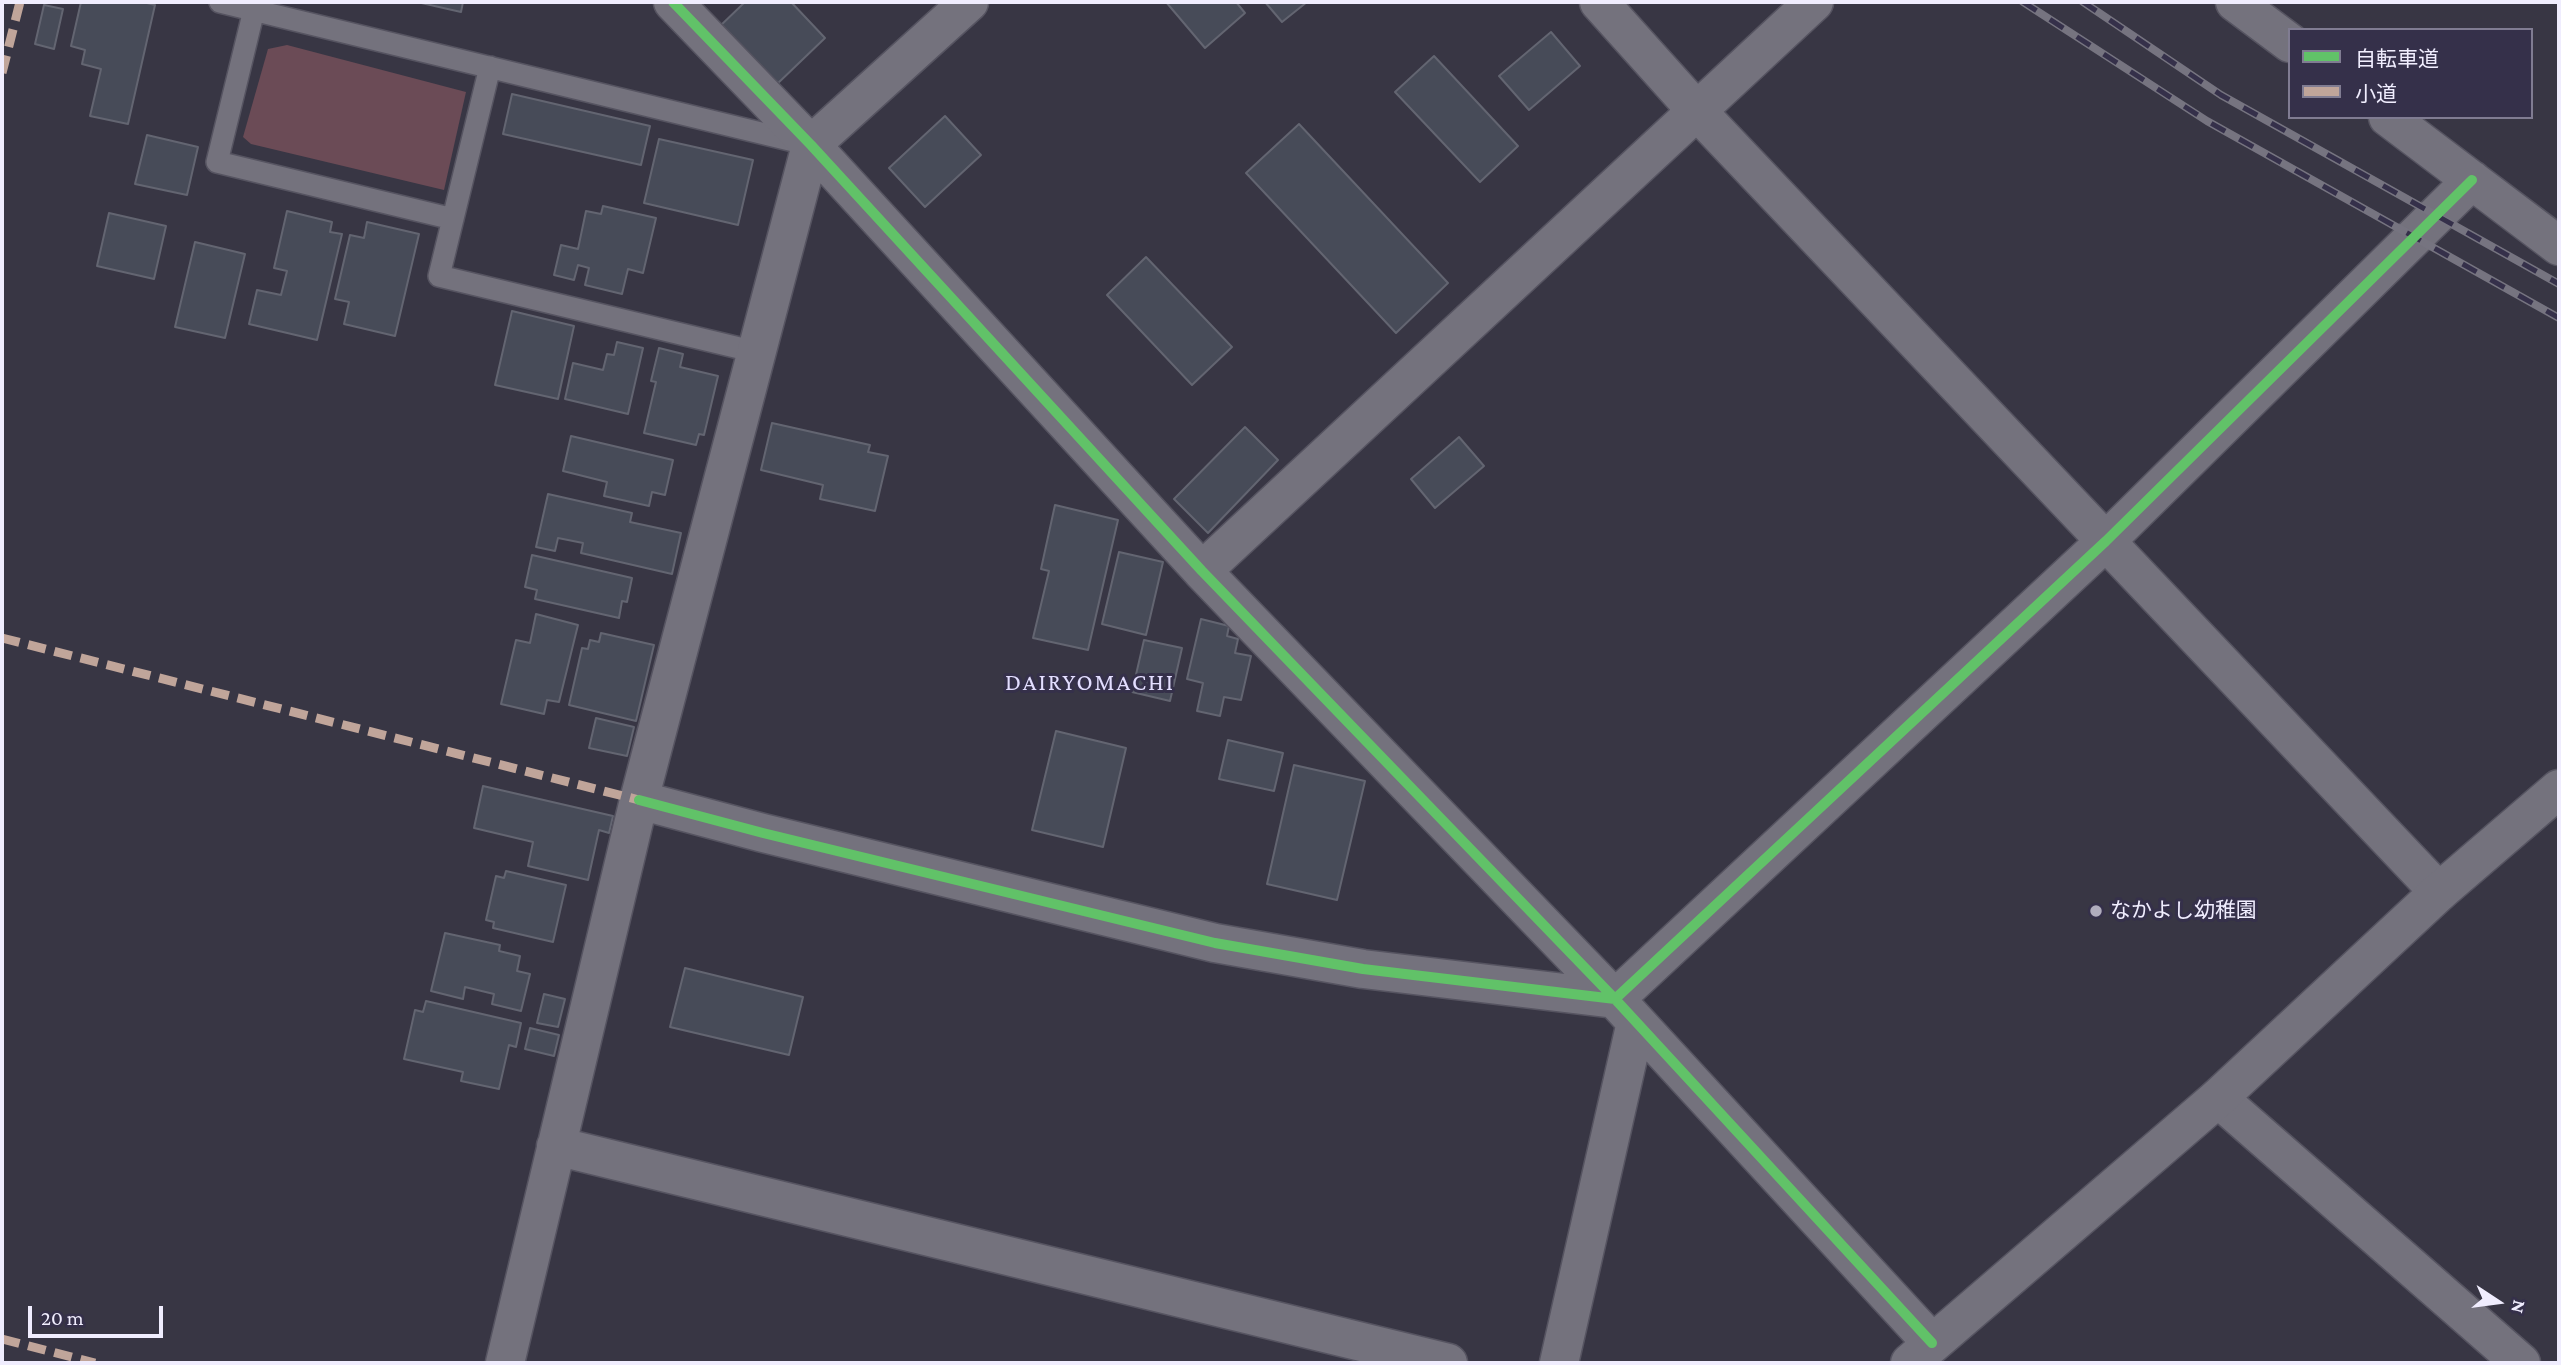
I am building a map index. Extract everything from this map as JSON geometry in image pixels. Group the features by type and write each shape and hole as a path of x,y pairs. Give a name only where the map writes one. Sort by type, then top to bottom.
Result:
{"street":[{"path":"673,2 811,145 1202,571 1626,1010 1921,1353 2218,1098 2439,892 2559,789"},
{"path":"505,1363 639,800 811,145 969,2"},
{"path":"1599,2 1696,110 2439,892"},
{"path":"1202,571 1814,2"},
{"path":"2235,2 2288,42"},
{"path":"2391,119 2559,246"},
{"path":"1559,1363 1626,1010 2472,180"},
{"path":"639,800 1215,943 1626,1010"},
{"path":"2218,1098 2521,1363"},
{"path":"556,1146 1448,1363"}],"lane":[{"path":"220,2 811,145"},
{"path":"254,10 217,162 453,219"},
{"path":"490,67 439,276 757,352"}],"shaded area":[{"path":"287,45 466,92 444,190 251,144 243,137 268,49"}],"building":[{"path":"81,2 143,2 155,5 128,124 90,116 101,69 82,64 85,50 71,46"},
{"path":"417,2 463,2 461,12"},
{"path":"745,2 791,2 825,38 775,86 718,28"},
{"path":"1166,2 1236,2 1245,13 1205,48"},
{"path":"1265,2 1307,2 1282,22"},
{"path":"44,5 63,9 54,49 35,44"},
{"path":"1551,32 1580,66 1529,110 1499,76"},
{"path":"1434,56 1518,146 1480,182 1395,92"},
{"path":"512,94 650,126 641,165 503,134"},
{"path":"945,116 981,155 925,207 889,168"},
{"path":"1299,124 1448,283 1396,333 1246,173"},
{"path":"147,135 198,147 187,195 135,184"},
{"path":"659,139 753,160 738,225 644,203"},
{"path":"603,206 656,218 643,273 628,269 622,294 585,285 589,268 578,265 574,280 554,275 561,245 578,249 586,211 601,214"},
{"path":"287,211 332,222 330,232 342,234 317,340 249,324 257,290 281,295 287,271 274,268"},
{"path":"109,213 166,226 154,279 97,266"},
{"path":"367,222 419,234 395,336 344,324 349,302 335,299 350,235 364,238"},
{"path":"195,242 245,254 225,338 175,327"},
{"path":"1146,257 1232,347 1192,385 1107,295"},
{"path":"512,311 574,326 558,399 495,385"},
{"path":"617,342 643,348 628,414 565,399 573,363 603,370 607,354 614,355"},
{"path":"659,348 683,354 680,367 718,376 704,435 699,434 696,445 644,433 656,382 651,381"},
{"path":"772,423 870,445 868,452 888,456 875,511 820,499 823,485 761,470"},
{"path":"1245,427 1278,460 1208,533 1174,499"},
{"path":"571,436 673,460 665,495 652,492 649,506 604,496 607,482 563,471"},
{"path":"1459,437 1484,466 1435,508 1411,479"},
{"path":"548,494 632,513 630,522 681,533 672,574 581,553 583,543 558,538 555,551 536,547"},
{"path":"1055,505 1118,520 1088,650 1033,638 1049,571 1041,569"},
{"path":"1119,552 1163,562 1146,635 1102,624"},
{"path":"532,555 632,578 627,602 622,601 619,618 535,599 537,590 525,587"},
{"path":"536,614 578,625 559,702 547,700 544,714 501,704 516,640 530,643"},
{"path":"1201,619 1229,626 1227,636 1238,639 1235,653 1251,656 1241,700 1224,697 1220,716 1197,711 1203,683 1187,679"},
{"path":"601,633 654,645 636,721 569,705 582,648 588,649 590,640 599,642"},
{"path":"1144,640 1182,648 1170,701 1132,692"},
{"path":"596,718 634,727 627,756 589,748"},
{"path":"1056,731 1126,748 1103,847 1032,830"},
{"path":"1228,740 1283,753 1274,791 1219,779"},
{"path":"1294,765 1365,781 1337,900 1267,884"},
{"path":"483,786 613,816 609,833 599,830 588,880 528,866 533,842 474,828"},
{"path":"506,871 566,885 553,942 493,928 494,922 486,920 496,876 504,878"},
{"path":"445,933 500,945 499,951 520,956 517,971 530,974 521,1011 492,1004 494,994 465,987 463,999 431,991"},
{"path":"685,968 803,997 789,1055 670,1027"},
{"path":"544,994 565,999 558,1027 537,1023"},
{"path":"426,1001 521,1023 516,1047 509,1045 499,1089 461,1081 463,1072 404,1059 415,1010 423,1012"},
{"path":"530,1028 559,1035 554,1056 525,1049"}],"railway":[{"path":"2023,2 2207,121 2559,318"},
{"path":"2083,2 2221,95 2559,284"}],"marked path":[{"path":"2,73 20,2"},
{"path":"2,638 639,800"},
{"path":"2,1339 95,1363"}],"cycle path":[{"path":"673,2 811,145 1202,571 1615,999 1932,1343"},
{"path":"639,800 763,833 1215,943 1363,969 1615,999 2106,541 2472,180"}],"place":[{"name":"なかよし幼稚園","path":"2096,911"}],"district":[{"name":"DAIRYOMACHI","path":"1090,683"}]}
